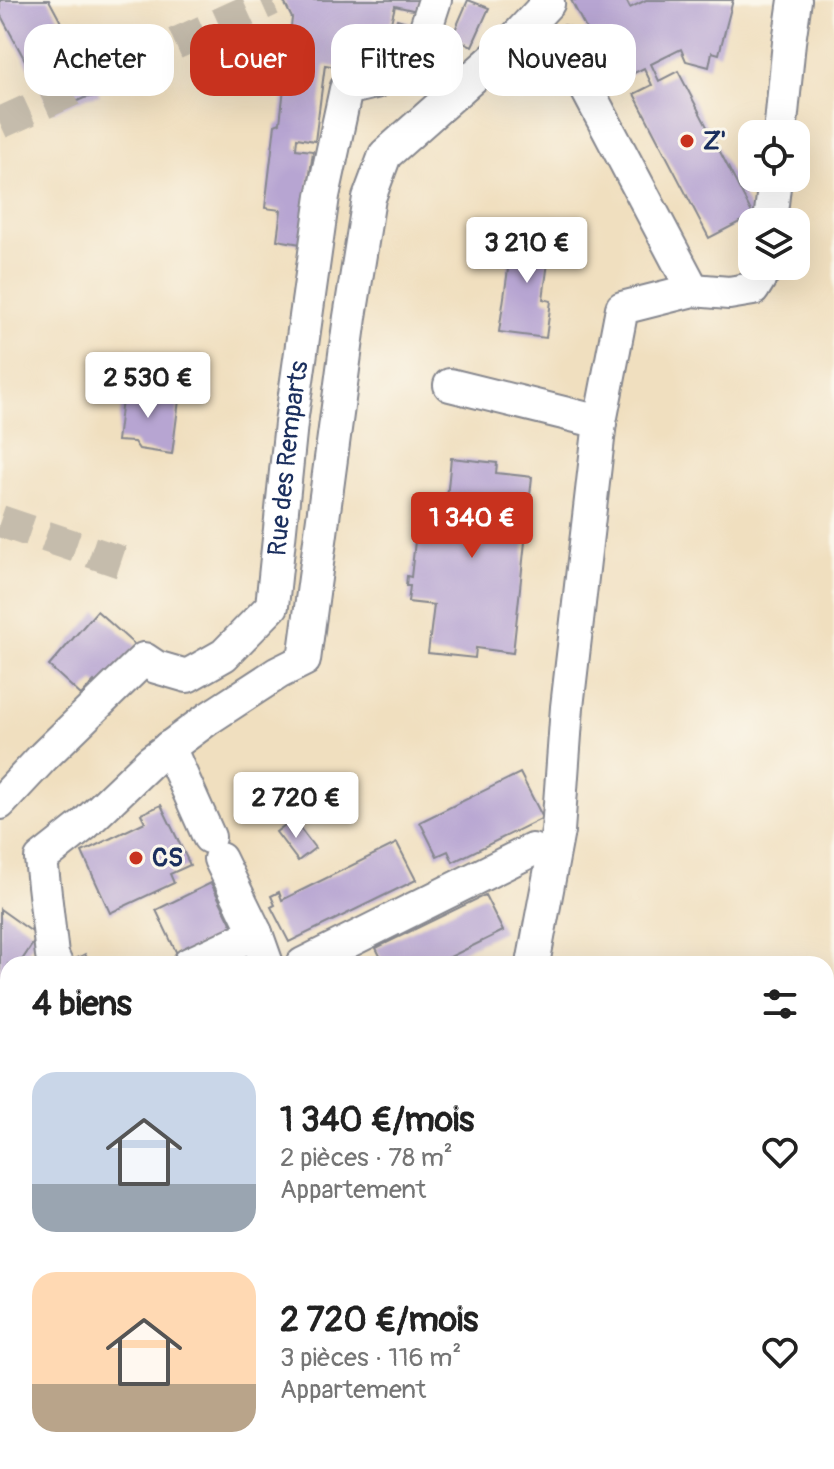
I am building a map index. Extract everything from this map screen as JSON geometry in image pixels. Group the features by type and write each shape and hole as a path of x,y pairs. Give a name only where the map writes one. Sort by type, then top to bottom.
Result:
{"lane":[{"name":"Rue des Remparts","path":"0,803 144,659 156,667 187,676 224,655 272,606 293,408 323,196 346,89 375,82 401,70 421,43 435,0"},
{"path":"52,956 41,859 84,825 169,747 278,673 304,660 369,198 385,155 507,47 548,3 547,0"},
{"path":"781,120 795,0"},
{"path":"591,96 693,290"},
{"path":"535,956 558,831 567,707 600,422 622,308 693,290 729,293 753,289 758,280"},
{"path":"450,385 600,422"},
{"path":"169,747 264,956"},
{"path":"358,952 532,850"},
{"path":"206,956 256,933"}],"building":[{"path":"0,0 49,0 62,24 24,24 24,58 0,14"},
{"path":"283,0 420,0 417,11 395,6 391,24 331,24 331,66 325,65 315,141 297,138 296,149 313,151 301,244 277,240 281,210 265,208 275,125 280,123 283,96 315,96 315,24 291,24 292,18"},
{"path":"468,0 489,8 482,24 479,24 472,46 463,42 463,24 458,24"},
{"path":"571,0 626,0 630,8 646,0 733,0 719,54 712,52 709,67 686,61 681,49 651,64 659,81 678,71 738,186 738,192 741,192 749,208 738,208 738,223 709,238 635,96 652,85 644,68 636,72 636,24 583,24"},
{"path":"397,19 413,24 396,24"},
{"path":"44,96 95,96 84,98 53,112"},
{"path":"514,228 552,233 543,299 551,301 546,338 499,332"},
{"path":"139,384 156,386 154,397 179,400 172,454 139,449 134,442 117,441 123,392 138,394"},
{"path":"451,458 497,463 496,473 532,477 513,653 476,648 475,658 428,653 434,605 408,602 410,586 406,586 407,576 411,577 419,505 446,508"},
{"path":"97,611 136,646 99,687 94,681 81,695 49,666"},
{"path":"520,773 543,818 453,862 448,851 437,856 420,822"},
{"name":"CS","path":"161,805 190,865 170,874 174,883 110,913 82,852 145,822 141,814"},
{"path":"293,819 315,848 298,861 276,832"},
{"path":"397,843 416,880 289,942 271,907 275,905 271,896 279,892 282,900"},
{"path":"211,883 234,929 178,956 156,910"},
{"path":"485,895 503,931 452,956 380,956 376,948"},
{"path":"0,909 38,936 25,956 0,956"}],"tunnel":[{"path":"0,123 272,0"},
{"path":"0,521 121,562"}],"place":[{"name":"Z'","path":"687,141"},
{"name":"CS","path":"136,858"}]}
